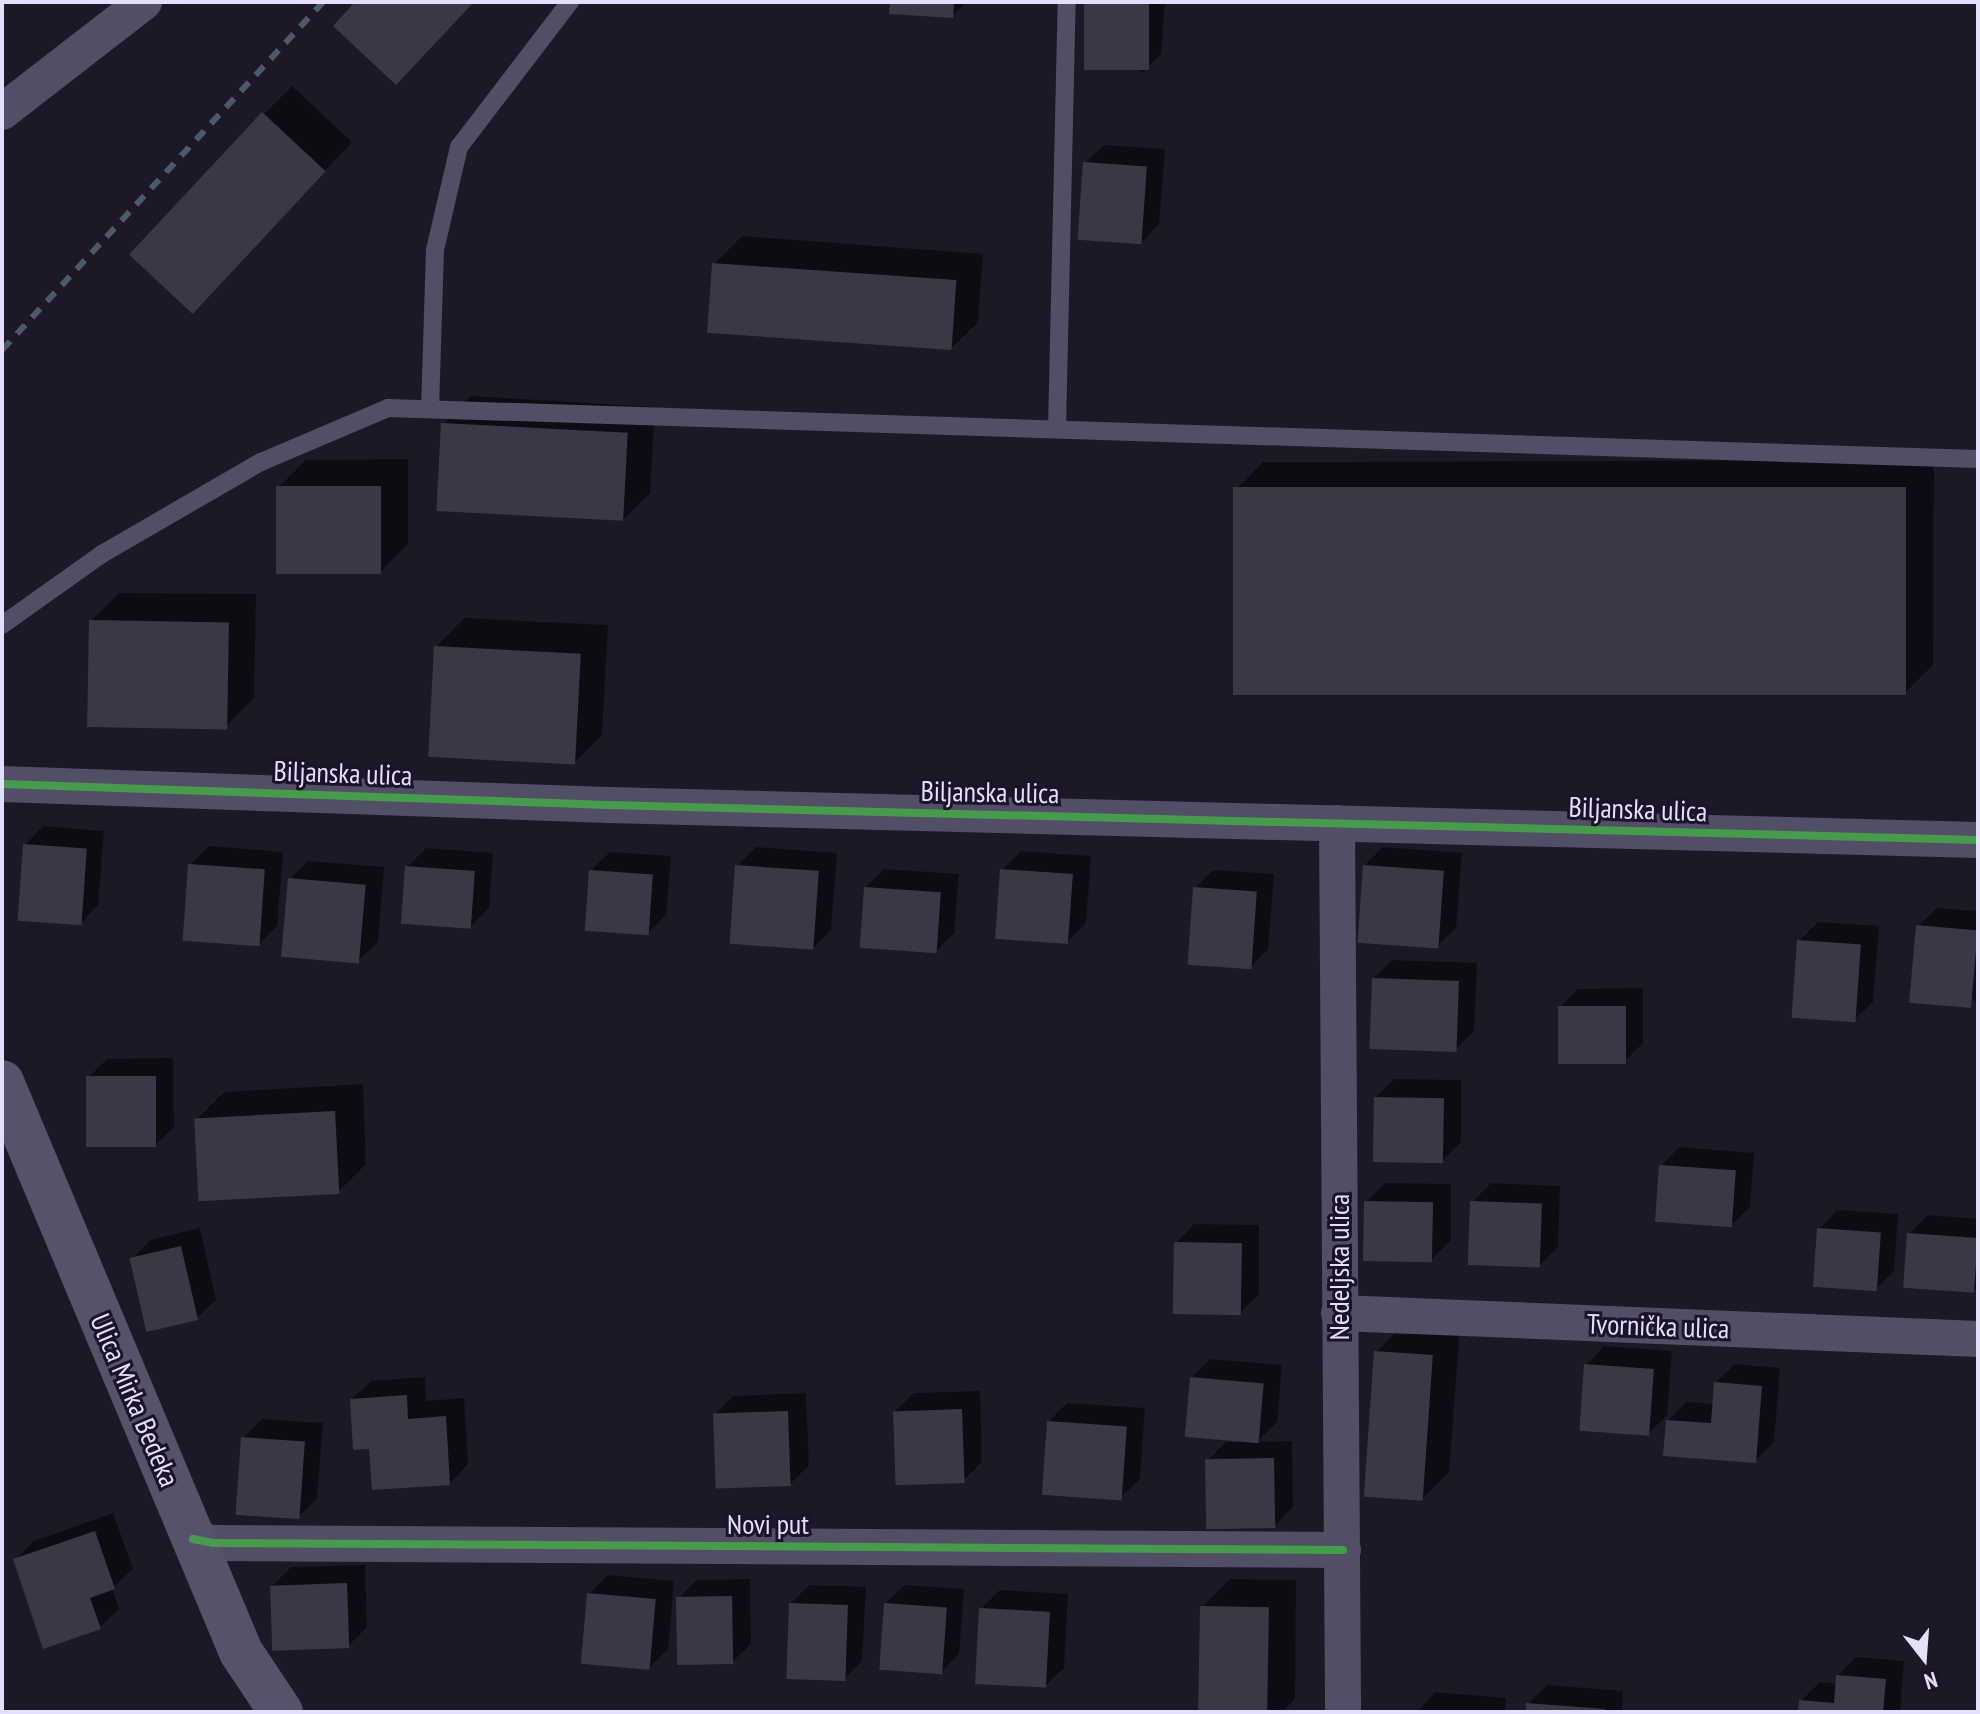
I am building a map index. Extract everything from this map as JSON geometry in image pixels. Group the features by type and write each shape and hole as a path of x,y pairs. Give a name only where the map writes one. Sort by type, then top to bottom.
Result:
{"main road":[{"name":"Ulica Mirka Bedeka","path":"2,1082 241,1652 281,1712"}],"street":[{"path":"2,112 144,2"},
{"name":"Biljanska ulica","path":"2,784 609,805 1978,840"},
{"name":"Nedeljska ulica","path":"1337,823 1343,1712"},
{"name":"Tvornička ulica","path":"1339,1313 1978,1339"},
{"name":"Novi put","path":"193,1539 213,1543 1343,1550"}],"lane":[{"path":"430,409 435,250 459,147 570,2"},
{"path":"1057,429 1067,2"},
{"path":"2,625 102,554 261,462 388,408 1978,459"}],"building":[{"path":"355,2 474,2 396,85 333,26"},
{"path":"890,2 954,2 953,18 889,14"},
{"path":"1084,2 1149,2 1149,70 1084,70"},
{"path":"262,112 326,171 193,314 129,255"},
{"path":"1083,162 1147,166 1141,244 1078,240"},
{"path":"712,263 956,280 952,350 707,333"},
{"path":"441,423 628,433 623,521 436,511"},
{"path":"276,486 381,486 381,574 276,574"},
{"path":"1233,487 1906,487 1906,695 1233,695"},
{"path":"89,620 229,622 227,729 87,727"},
{"path":"434,646 581,654 575,765 428,757"},
{"path":"23,844 87,848 81,925 18,921"},
{"path":"188,864 265,869 259,946 183,941"},
{"path":"735,865 819,871 813,950 729,944"},
{"path":"1363,865 1444,871 1438,948 1358,943"},
{"path":"405,866 475,871 471,929 401,924"},
{"path":"1000,869 1073,874 1068,944 995,939"},
{"path":"589,870 653,874 649,935 585,931"},
{"path":"288,878 366,885 359,963 281,957"},
{"path":"864,887 941,892 937,953 860,948"},
{"path":"1193,887 1257,891 1251,969 1188,965"},
{"path":"1916,925 1978,930 1971,1008 1909,1003"},
{"path":"1797,940 1861,944 1855,1022 1792,1018"},
{"path":"1372,978 1459,981 1456,1052 1370,1049"},
{"path":"1558,1006 1626,1006 1626,1064 1558,1064"},
{"path":"86,1076 156,1076 156,1147 86,1147"},
{"path":"1374,1097 1444,1098 1443,1163 1373,1162"},
{"path":"335,1111 339,1194 199,1201 194,1118"},
{"path":"1659,1165 1736,1170 1732,1227 1655,1222"},
{"path":"1364,1201 1433,1202 1432,1262 1363,1261"},
{"path":"1470,1201 1542,1204 1540,1267 1468,1265"},
{"path":"1817,1228 1881,1232 1877,1291 1813,1287"},
{"path":"1907,1233 1978,1238 1974,1293 1903,1288"},
{"path":"1174,1242 1242,1243 1241,1315 1173,1314"},
{"path":"181,1246 198,1320 146,1332 129,1258"},
{"path":"1374,1351 1433,1355 1423,1501 1364,1497"},
{"path":"1584,1364 1654,1369 1649,1436 1579,1431"},
{"path":"1190,1377 1264,1383 1258,1443 1185,1437"},
{"path":"1714,1382 1762,1386 1756,1463 1663,1456 1666,1420 1711,1423"},
{"path":"407,1395 408,1419 446,1416 450,1485 372,1490 369,1449 353,1450 350,1399"},
{"path":"962,1409 965,1483 896,1485 893,1411"},
{"path":"788,1411 791,1486 716,1489 713,1414"},
{"path":"1047,1421 1127,1427 1122,1500 1042,1495"},
{"path":"241,1437 305,1441 299,1519 236,1515"},
{"path":"1274,1458 1275,1528 1206,1529 1205,1459"},
{"path":"95,1531 115,1589 90,1598 101,1629 43,1649 13,1559"},
{"path":"347,1583 349,1648 272,1651 270,1586"},
{"path":"587,1593 656,1599 650,1670 581,1664"},
{"path":"732,1596 733,1664 677,1665 676,1597"},
{"path":"789,1603 848,1605 845,1681 786,1679"},
{"path":"884,1603 947,1607 942,1674 879,1670"},
{"path":"1200,1606 1269,1607 1267,1712 1198,1712"},
{"path":"979,1608 1050,1612 1046,1688 975,1684"},
{"path":"1836,1675 1886,1679 1883,1712 1798,1712 1799,1700 1834,1703"},
{"path":"1526,1703 1605,1709 1605,1712 1526,1712"}],"railway":[{"path":"2,350 323,2"}],"cycle path":[{"path":"2,784 609,805 1978,840"},
{"path":"193,1539 213,1543 1343,1550"}]}
